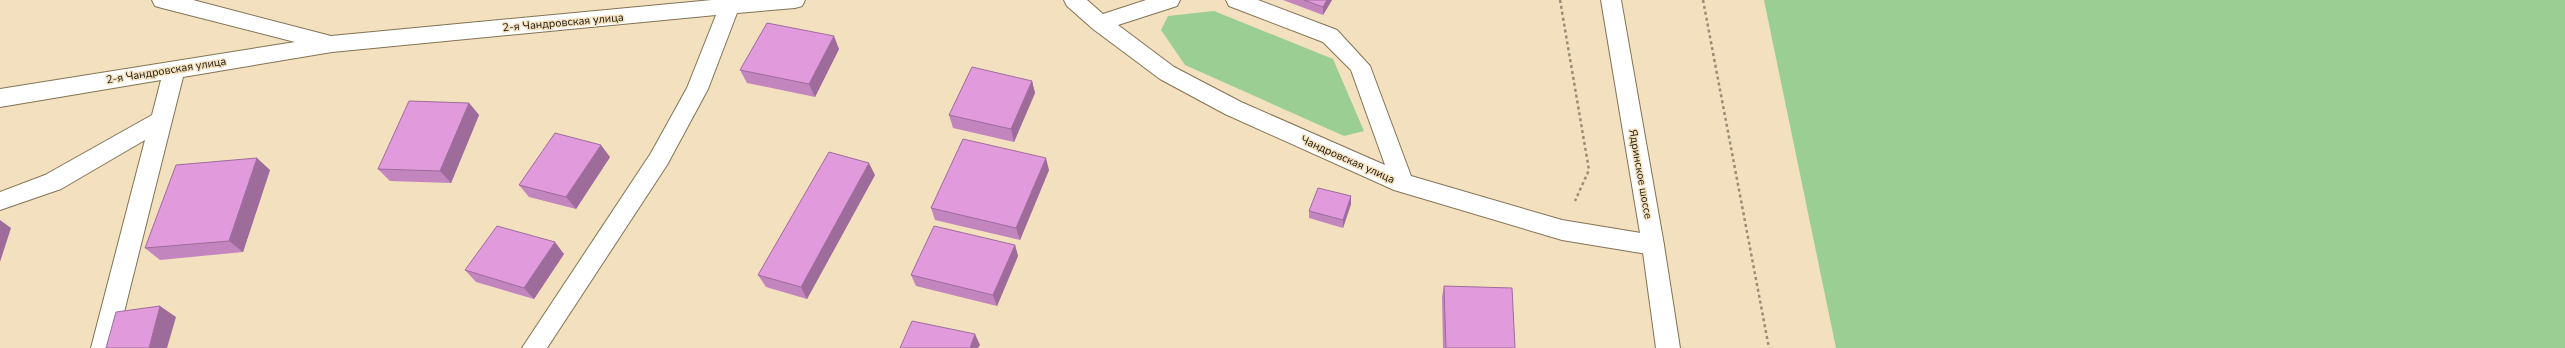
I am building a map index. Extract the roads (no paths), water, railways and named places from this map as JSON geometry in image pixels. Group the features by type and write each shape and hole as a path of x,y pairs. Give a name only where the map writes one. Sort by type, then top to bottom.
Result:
{"street":[{"name":"2-я Чандровская улица","path":"162,0 332,44"},
{"name":"2-я Чандровская улица","path":"0,98 332,44 795,0"},
{"name":"Чандровская улица","path":"1074,0 1100,23 1167,73 1233,108 1402,183 1562,230 1653,245"},
{"path":"1100,23 1170,0"},
{"path":"1236,0 1330,36 1360,66 1402,183"},
{"name":"Ядринское шоссе","path":"1611,0 1653,245 1668,348"},
{"path":"534,348 659,158 697,89 730,6"},
{"path":"103,348 174,69"},
{"path":"0,200 53,182 161,120"}]}
